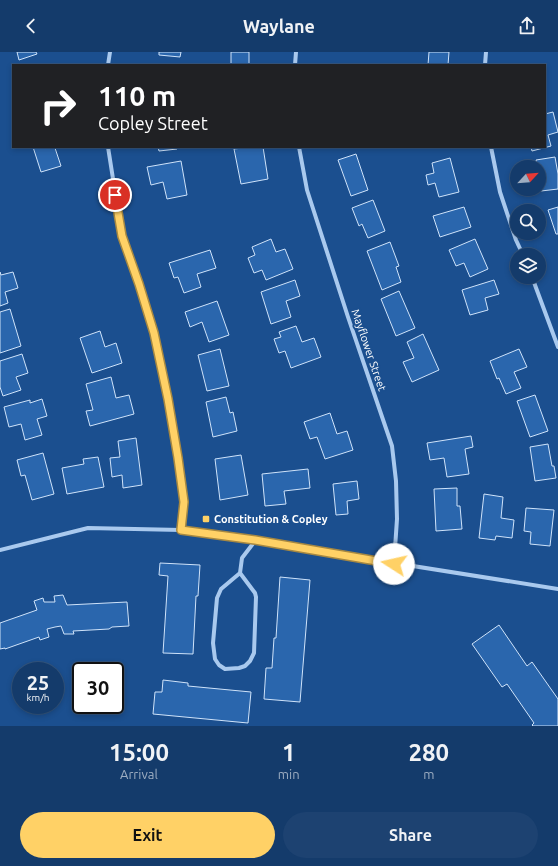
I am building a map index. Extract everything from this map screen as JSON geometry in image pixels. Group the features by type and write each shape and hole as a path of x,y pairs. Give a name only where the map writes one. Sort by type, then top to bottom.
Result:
{"street":[{"path":"108,64 110,52"},
{"path":"295,64 296,52"},
{"path":"485,64 486,52"},
{"path":"108,148 122,236 154,333 168,399 184,502 181,530"},
{"name":"Mayflower Street","path":"299,148 307,190 392,446 396,481 397,519 394,564"},
{"path":"491,148 500,192 519,248"},
{"path":"535,284 558,347"},
{"path":"0,550 88,528 181,530 255,540 394,564 558,589"},
{"path":"240,573 255,593 256,598 254,654 245,666 225,669 219,665 215,659 213,643 216,598 221,589 240,573 242,558 255,540"}],"building":[{"path":"17,52 36,52 37,54 19,60"},
{"path":"159,52 181,52 180,57 159,55"},
{"path":"231,52 249,52 249,64 231,64"},
{"path":"429,52 449,52 448,64 428,64"},
{"path":"553,112 558,132 548,135 551,146 546,147 546,114"},
{"path":"33,148 55,148 61,166 41,172"},
{"path":"158,148 177,148 177,149 159,151"},
{"path":"263,148 268,179 241,184 234,149"},
{"path":"531,148 543,148 532,151"},
{"path":"356,154 368,190 351,196 338,160"},
{"path":"555,157 558,174 558,189 546,190 546,160 536,160"},
{"path":"450,158 459,192 439,197 435,183 428,185 426,175 434,173 432,163"},
{"path":"181,161 187,195 167,199 163,182 151,185 147,167"},
{"path":"373,200 385,231 368,238 362,224 359,226 352,208"},
{"path":"464,207 471,227 440,237 433,216"},
{"path":"558,207 558,234 556,234 548,210"},
{"path":"271,239 276,252 285,249 293,269 266,280 262,270 254,273 248,258 255,255 252,247"},
{"path":"475,239 488,269 470,277 464,263 456,266 449,250"},
{"path":"390,242 399,266 396,267 401,282 382,290 367,251"},
{"path":"210,250 216,268 197,274 201,287 184,293 178,277 174,278 169,263"},
{"path":"0,272 1,275 13,272 18,288 5,292 8,303 0,306"},
{"path":"295,280 300,296 286,301 291,317 271,324 261,292"},
{"path":"494,280 499,294 485,298 488,310 470,315 462,290"},
{"path":"399,291 415,328 396,336 381,299"},
{"path":"217,301 229,335 209,342 202,322 190,327 185,312"},
{"path":"10,309 21,346 0,353 0,312"},
{"path":"296,326 302,342 314,338 321,357 291,368 285,351 279,353 274,339 281,337 279,332"},
{"path":"100,331 105,347 116,343 122,363 92,373 80,338"},
{"path":"423,334 439,370 412,382 403,362 414,358 407,342"},
{"path":"220,349 229,386 207,391 198,355"},
{"path":"519,349 527,367 514,372 521,388 506,394 499,378 497,379 490,361"},
{"path":"22,354 28,373 16,377 21,390 3,396 0,387 0,361"},
{"path":"111,377 116,398 129,395 134,414 90,426 86,411 93,410 86,384"},
{"path":"535,395 548,431 530,437 517,401"},
{"path":"226,397 230,413 233,412 237,431 213,437 206,402"},
{"path":"42,399 47,416 37,419 42,435 25,440 21,424 9,427 4,407 30,400 30,403"},
{"path":"330,413 337,434 347,431 353,450 325,459 317,437 310,439 304,422"},
{"path":"471,436 473,447 465,449 469,474 447,477 444,458 430,460 427,443"},
{"path":"136,438 142,485 123,488 122,475 112,477 110,458 120,457 118,441"},
{"path":"548,444 556,478 535,481 530,447"},
{"path":"43,453 54,494 32,500 25,475 21,476 17,460"},
{"path":"241,455 248,495 220,500 215,459"},
{"path":"98,457 104,487 67,494 62,468 84,464 83,459"},
{"path":"308,469 310,488 284,491 286,504 265,506 262,474"},
{"path":"357,481 359,499 347,501 348,514 336,515 333,484"},
{"path":"457,488 457,506 460,506 462,529 436,531 434,489"},
{"path":"484,494 503,497 501,518 514,520 512,538 496,536 495,540 479,538"},
{"path":"526,508 554,510 550,546 530,544 531,532 524,531"},
{"path":"160,563 200,565 198,596 196,596 193,654 163,653 168,576 159,575"},
{"path":"280,577 310,580 300,702 264,699 266,668 272,668 274,638 276,638"},
{"path":"63,595 67,605 127,602 129,626 112,627 109,629 73,631 74,634 64,634 61,626 55,627 47,629 49,637 40,640 39,637 5,649 0,649 0,623 37,610 34,601 43,598 44,602 55,602 54,596"},
{"path":"499,625 527,666 532,662 558,699 558,726 533,726 532,725 534,723 507,684 502,687 472,644"},
{"path":"163,680 188,683 188,686 251,692 248,723 153,714 155,692 162,692"}],"place":[{"name":"Constitution & Copley","path":"206,519"}],"route":[{"path":"115,195 122,236 154,333 168,399 184,502 181,530 255,540 394,564"}]}
